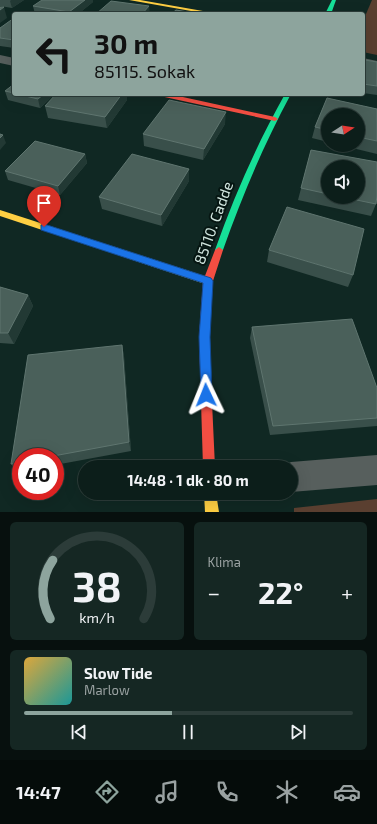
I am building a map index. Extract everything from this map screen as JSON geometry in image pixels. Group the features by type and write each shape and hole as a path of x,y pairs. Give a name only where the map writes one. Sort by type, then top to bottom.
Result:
{"street":[{"path":"131,0 149,1 206,12"},
{"path":"329,12 334,0"},
{"path":"0,59 12,62"},
{"path":"365,62 377,65"},
{"path":"169,96 275,119"},
{"name":"85110. Cadde","path":"209,460 204,337 208,281 238,195 268,128 275,119 287,96"},
{"path":"0,213 208,281"},
{"path":"298,476 377,470"},
{"path":"211,500 212,512"}],"shaded area":[{"path":"372,0 377,0 377,55 365,52 365,16"},
{"path":"377,499 377,512 294,512 294,508"}],"building":[{"path":"42,0 85,0 69,12 33,6"},
{"path":"111,1 149,6 144,12 98,12"},
{"path":"176,10 188,12 174,12"},
{"path":"12,19 12,40 0,38 0,28"},
{"path":"365,60 377,62 377,86 365,84"},
{"path":"12,86 12,93 5,91"},
{"path":"25,96 42,96 38,99"},
{"path":"54,96 121,96 105,117 45,106"},
{"path":"327,98 377,109 377,141 365,138 365,108 323,108"},
{"path":"169,100 226,112 204,149 143,134"},
{"path":"321,112 321,128 315,127"},
{"path":"35,141 85,154 58,186 5,171"},
{"path":"311,150 377,162 376,204 365,202 365,160 321,160 321,192 301,188"},
{"path":"132,154 189,169 161,215 99,197"},
{"path":"287,207 364,229 353,275 269,250"},
{"path":"0,287 28,295 8,333 0,333"},
{"path":"352,319 377,388 377,418 273,426 252,327"},
{"path":"122,345 129,442 64,454 64,448 13,448 28,355"}],"traffic: fast":[{"path":"329,12 334,0"},
{"path":"219,250 250,170 277,113 287,96"}],"traffic: slow":[{"path":"131,0 205,12"},
{"path":"0,213 208,281"},
{"path":"211,500 212,512"}],"traffic: jam":[{"path":"169,96 275,119"},
{"path":"209,460 204,337 208,281 219,250"}],"route":[{"path":"44,227 208,281 204,337 206,395"}]}
